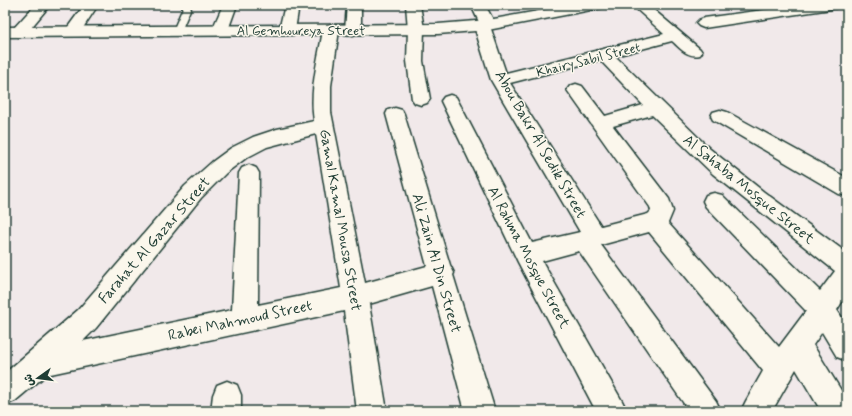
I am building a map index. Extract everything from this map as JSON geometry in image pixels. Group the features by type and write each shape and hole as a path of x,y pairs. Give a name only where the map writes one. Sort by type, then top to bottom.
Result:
{"street":[{"path":"12,32 44,5"},
{"path":"73,31 91,5"},
{"path":"220,30 230,5"},
{"path":"287,30 292,5"},
{"path":"353,30 354,5"},
{"path":"413,5 416,29 416,61 421,99"},
{"name":"Abou Bakr Al Sedik Street","path":"478,5 500,80 590,239 706,411"},
{"name":"Al Gemhoureya Street","path":"12,32 353,30 485,26 596,5"},
{"path":"639,5 694,52"},
{"path":"710,5 741,30"},
{"path":"704,23 830,5"},
{"name":"Gamal Kamal Mousa Street","path":"331,30 321,99 324,125 355,297 372,411"},
{"name":"Khairy Sabil Street","path":"500,80 605,55 675,36"},
{"name":"Al Sahaba Mosque Street","path":"605,55 682,134 730,177 847,267"},
{"path":"526,255 654,222 661,218 663,213 661,205 576,90"},
{"name":"Al Rahma Mosque Street","path":"450,101 526,255 612,411"},
{"path":"601,123 656,108"},
{"name":"Ali Zain Al Din Street","path":"395,114 442,273 480,411"},
{"path":"720,116 847,188"},
{"name":"Farahat Al Gazar Street","path":"5,391 28,373 87,319 193,192 210,174 249,148 270,139 324,125"},
{"path":"245,319 249,173"},
{"path":"714,200 822,310 847,348"},
{"path":"654,222 780,369"},
{"name":"Rabei Mahmoud Street","path":"38,363 355,297 442,273"},
{"path":"756,411 780,369 847,274"},
{"path":"797,345 837,411"}],"lane":[{"path":"177,31 188,5"}]}
